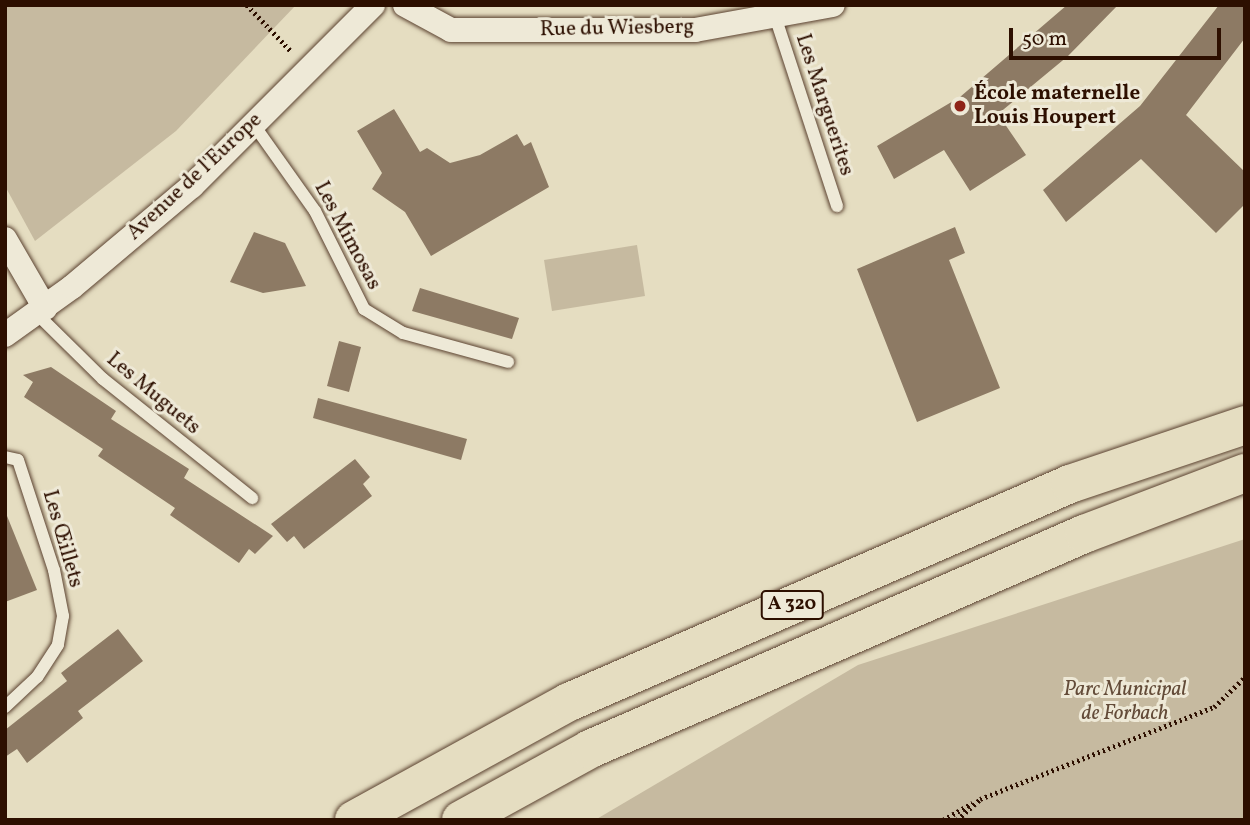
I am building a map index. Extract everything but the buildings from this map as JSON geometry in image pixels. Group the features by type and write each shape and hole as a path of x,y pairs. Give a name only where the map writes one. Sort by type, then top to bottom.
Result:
{"highway":[{"name":"A 320","path":"354,820 569,702 1070,484 1245,425"},
{"name":"A 320","path":"461,820 590,749 1084,534 1245,473"}],"street":[{"name":"Avenue de l'Europe","path":"5,335 41,311 192,186 373,5"},
{"name":"Rue du Wiesberg","path":"405,5 451,30 695,30 833,5"},
{"path":"5,239 41,311"}],"lane":[{"name":"Les Marguerites","path":"775,16 837,206"},
{"name":"Les Mimosas","path":"254,125 315,211 364,309 403,333 508,362"},
{"name":"Les Muguets","path":"41,311 103,379 252,498"},
{"name":"Les Œillets","path":"5,457 18,460 54,570 63,616 58,645 37,677 5,706"}],"path":[{"path":"247,5 309,69"},
{"path":"943,820 980,799 1214,707 1245,677"},
{"path":"957,820 980,799"}],"green space":[{"path":"5,5 296,5 176,131 35,241 5,186"},
{"path":"637,245 645,296 552,311 544,260"},
{"name":"Parc Municipal de Forbach","path":"1245,539 1245,820 595,820 858,665"}],"place":[{"name":"École maternelle Louis Houpert","path":"960,106"}]}
